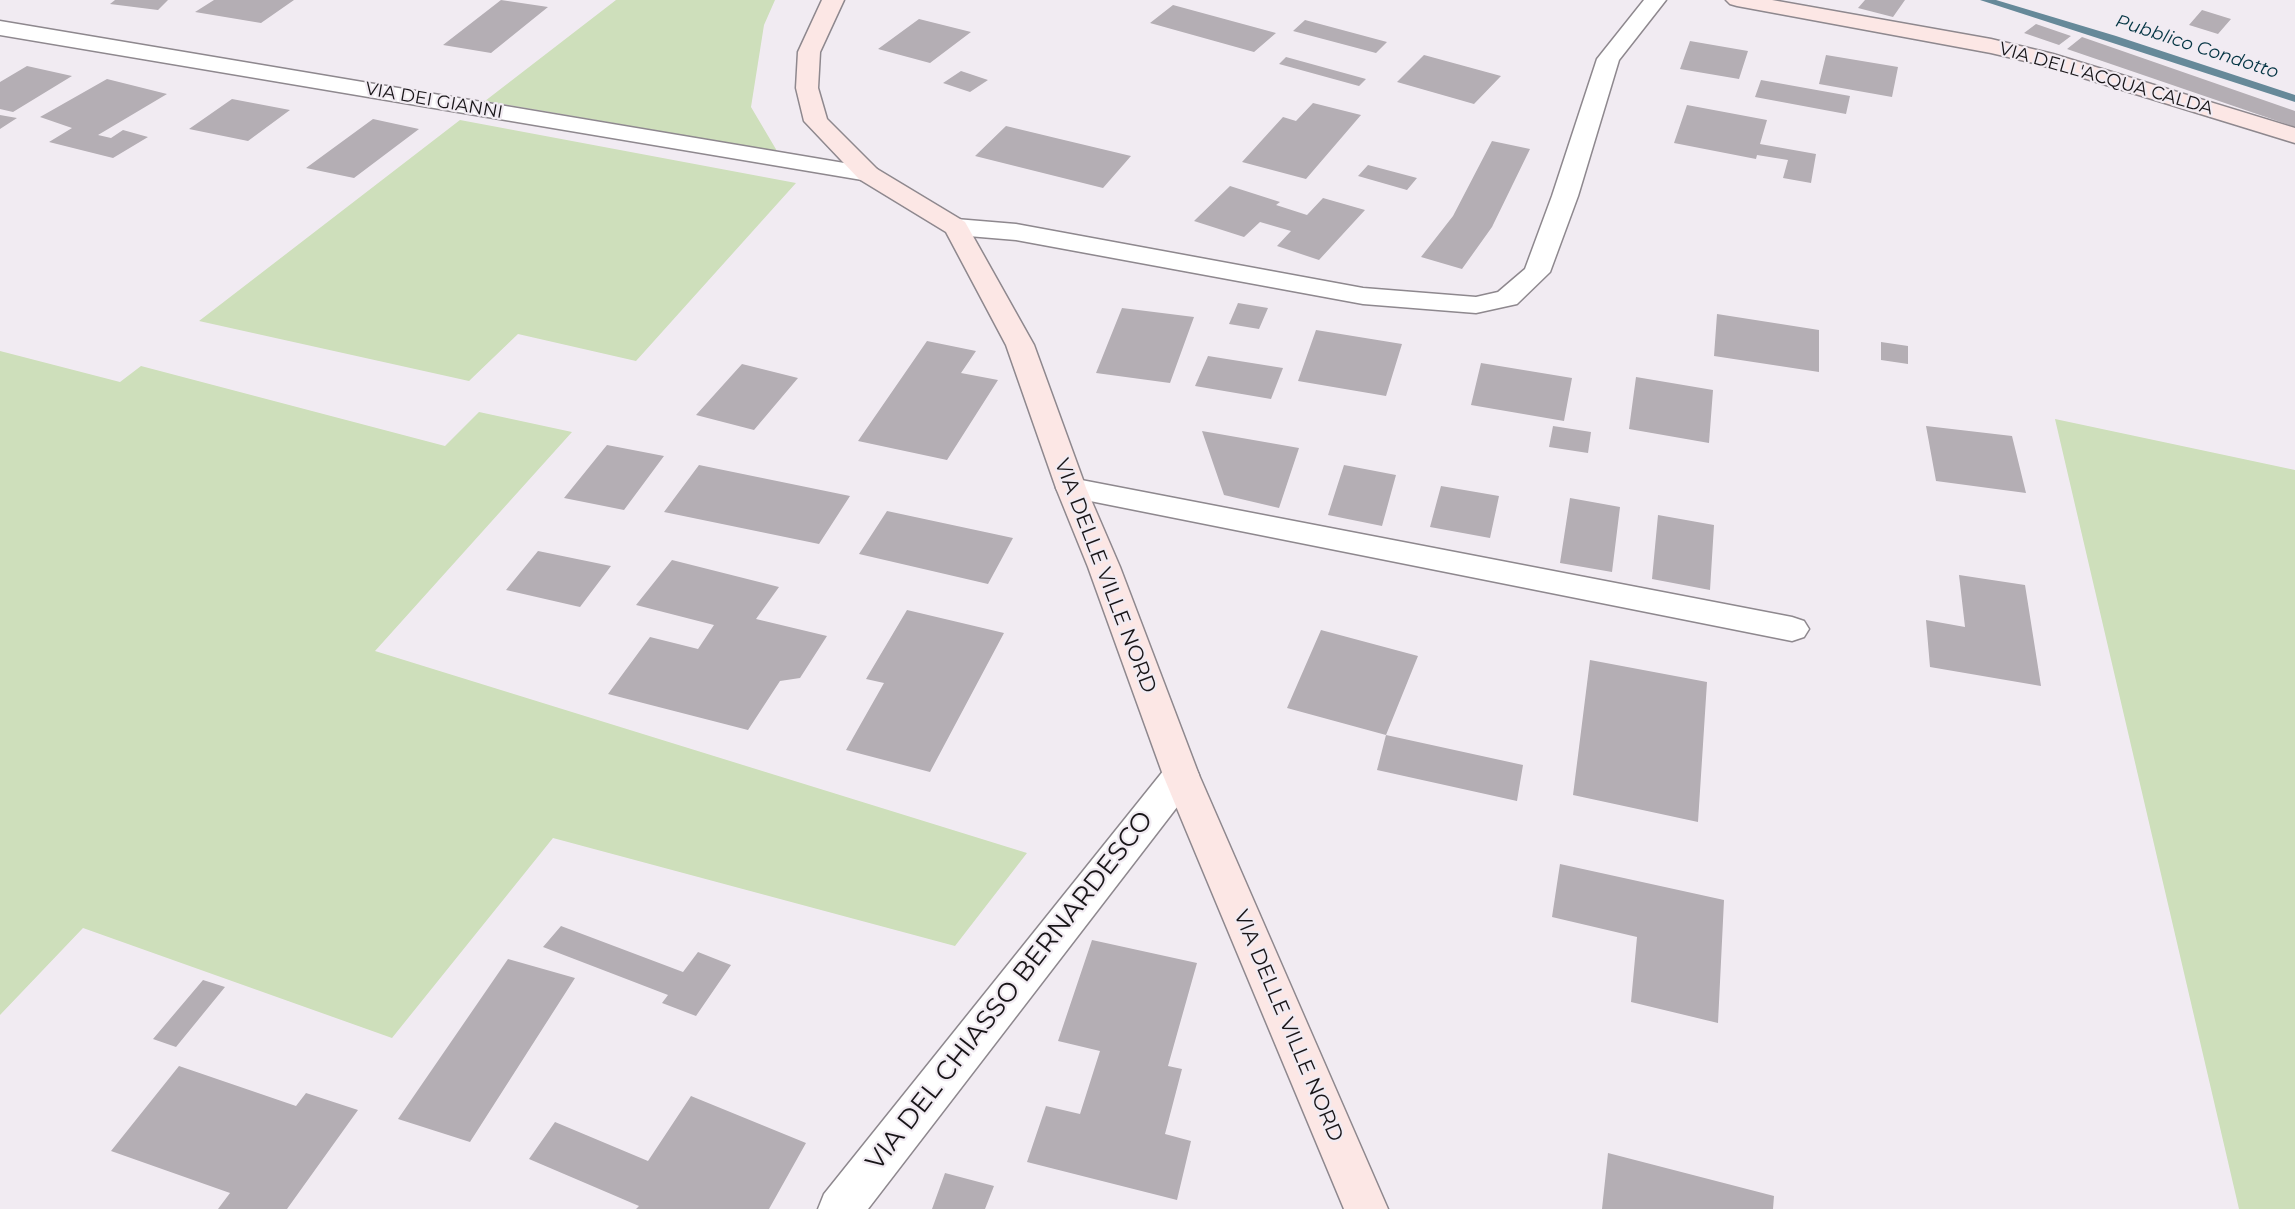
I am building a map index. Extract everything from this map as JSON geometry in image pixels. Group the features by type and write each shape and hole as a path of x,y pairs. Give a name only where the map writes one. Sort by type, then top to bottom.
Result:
{"street":[{"path":"833,0 809,52 807,88 816,122 868,174 956,226 1016,232 1363,296 1476,305 1507,298 1537,272 1565,196 1608,59 1655,0"},
{"name":"VIA DELL'ACQUA CALDA","path":"1737,0 2023,53 2295,136"},
{"name":"VIA DEI GIANNI","path":"0,28 868,174"},
{"name":"VIA DELLE VILLE NORD","path":"956,226 1020,345 1071,488 1104,567 1181,775 1366,1209"},
{"path":"1071,488 1792,629"},
{"name":"VIA DEL CHIASSO BERNARDESCO","path":"840,1209 1181,775"}],"green space":[{"path":"616,0 775,0 764,25 751,107 777,151 485,101"},
{"path":"460,120 796,183 636,361 518,334 469,381 199,321"},
{"path":"0,351 120,382 141,366 445,446 479,412 572,432 375,651 1027,853 955,946 553,838 392,1038 83,928 0,1015"},
{"path":"2055,419 2295,470 2295,1209 2239,1209"}],"building":[{"path":"115,0 168,0 158,10 110,4"},
{"path":"214,0 294,0 261,23 195,12"},
{"path":"501,0 548,7 491,53 443,45"},
{"path":"1865,0 1905,0 1893,17 1858,8"},
{"path":"1173,5 1276,33 1254,52 1150,23"},
{"path":"2202,10 2231,19 2218,34 2189,25"},
{"path":"919,19 971,32 930,63 878,49"},
{"path":"1305,20 1387,42 1376,53 1293,31"},
{"path":"2036,24 2071,36 2059,45 2024,33"},
{"path":"2082,37 2295,111 2295,127 2067,49"},
{"path":"1690,41 1748,51 1739,79 1680,69"},
{"path":"1424,55 1501,76 1474,104 1397,82"},
{"path":"1826,55 1898,67 1892,97 1819,84"},
{"path":"1286,57 1366,79 1359,86 1279,64"},
{"path":"27,66 72,76 13,112 0,109 0,82"},
{"path":"961,71 988,80 970,92 943,83"},
{"path":"107,79 167,94 98,135 111,138 123,130 148,137 113,158 49,142 72,128 40,117"},
{"path":"1761,80 1850,96 1846,114 1755,97"},
{"path":"232,99 290,110 248,141 189,129"},
{"path":"1313,103 1361,115 1306,179 1242,162 1283,117 1296,121"},
{"path":"1687,105 1767,120 1760,144 1816,154 1811,183 1783,178 1788,160 1757,155 1756,159 1674,143"},
{"path":"0,115 17,118 0,129"},
{"path":"373,119 419,129 354,178 306,168"},
{"path":"1006,126 1131,156 1103,188 975,156"},
{"path":"1492,141 1530,149 1492,227 1462,269 1421,257 1453,216"},
{"path":"1368,165 1417,178 1407,190 1358,176"},
{"path":"1230,186 1280,202 1276,205 1307,215 1323,198 1365,210 1319,260 1277,246 1291,231 1260,222 1244,237 1194,221"},
{"path":"1238,303 1268,308 1259,329 1229,324"},
{"path":"1122,308 1194,317 1170,383 1096,373"},
{"path":"1717,314 1819,330 1819,372 1714,356"},
{"path":"1316,330 1402,344 1386,396 1298,381"},
{"path":"927,341 976,351 961,373 998,380 947,460 858,441"},
{"path":"1881,342 1908,346 1908,364 1881,360"},
{"path":"1208,356 1283,368 1271,399 1195,386"},
{"path":"1481,363 1572,378 1564,421 1471,405"},
{"path":"742,364 798,378 754,430 696,415"},
{"path":"1636,377 1713,390 1709,443 1629,429"},
{"path":"1553,426 1591,432 1588,453 1549,447"},
{"path":"1926,426 2012,436 2026,493 1936,481"},
{"path":"1202,431 1299,448 1279,508 1224,495"},
{"path":"607,445 664,456 624,510 564,498"},
{"path":"699,465 850,496 819,544 664,512"},
{"path":"1344,465 1396,475 1382,526 1328,515"},
{"path":"1441,486 1499,496 1490,538 1430,527"},
{"path":"1570,498 1620,507 1612,572 1560,563"},
{"path":"887,511 1013,538 988,584 859,554"},
{"path":"1658,515 1714,525 1710,590 1652,579"},
{"path":"538,551 611,566 580,607 506,590"},
{"path":"672,560 779,587 756,619 827,636 800,678 780,681 748,730 608,694 650,637 698,649 714,625 636,605"},
{"path":"1959,575 2025,585 2041,686 1930,667 1926,620 1965,627"},
{"path":"907,610 1004,633 930,772 846,750 884,683 866,679"},
{"path":"1321,630 1418,656 1386,735 1287,708"},
{"path":"1590,660 1707,682 1698,822 1573,795"},
{"path":"1386,735 1523,765 1517,801 1377,770"},
{"path":"1560,864 1724,900 1718,1023 1631,1002 1637,937 1552,917"},
{"path":"561,926 683,972 698,952 731,965 696,1016 662,1003 668,995 543,947"},
{"path":"1092,940 1197,963 1168,1066 1182,1069 1165,1134 1191,1141 1177,1200 1027,1162 1046,1106 1080,1114 1100,1051 1058,1041"},
{"path":"508,959 575,978 470,1142 398,1119"},
{"path":"203,980 225,987 176,1047 153,1039"},
{"path":"179,1066 296,1106 306,1093 358,1110 287,1209 218,1209 230,1193 111,1151"},
{"path":"691,1096 806,1143 769,1209 636,1209 639,1206 529,1159 555,1122 648,1161"},
{"path":"1608,1153 1774,1196 1773,1209 1602,1209"},
{"path":"945,1173 994,1186 985,1209 932,1209"}],"waterway":[{"name":"Pubblico Condotto","path":"1985,0 2112,38 2295,99"}]}
